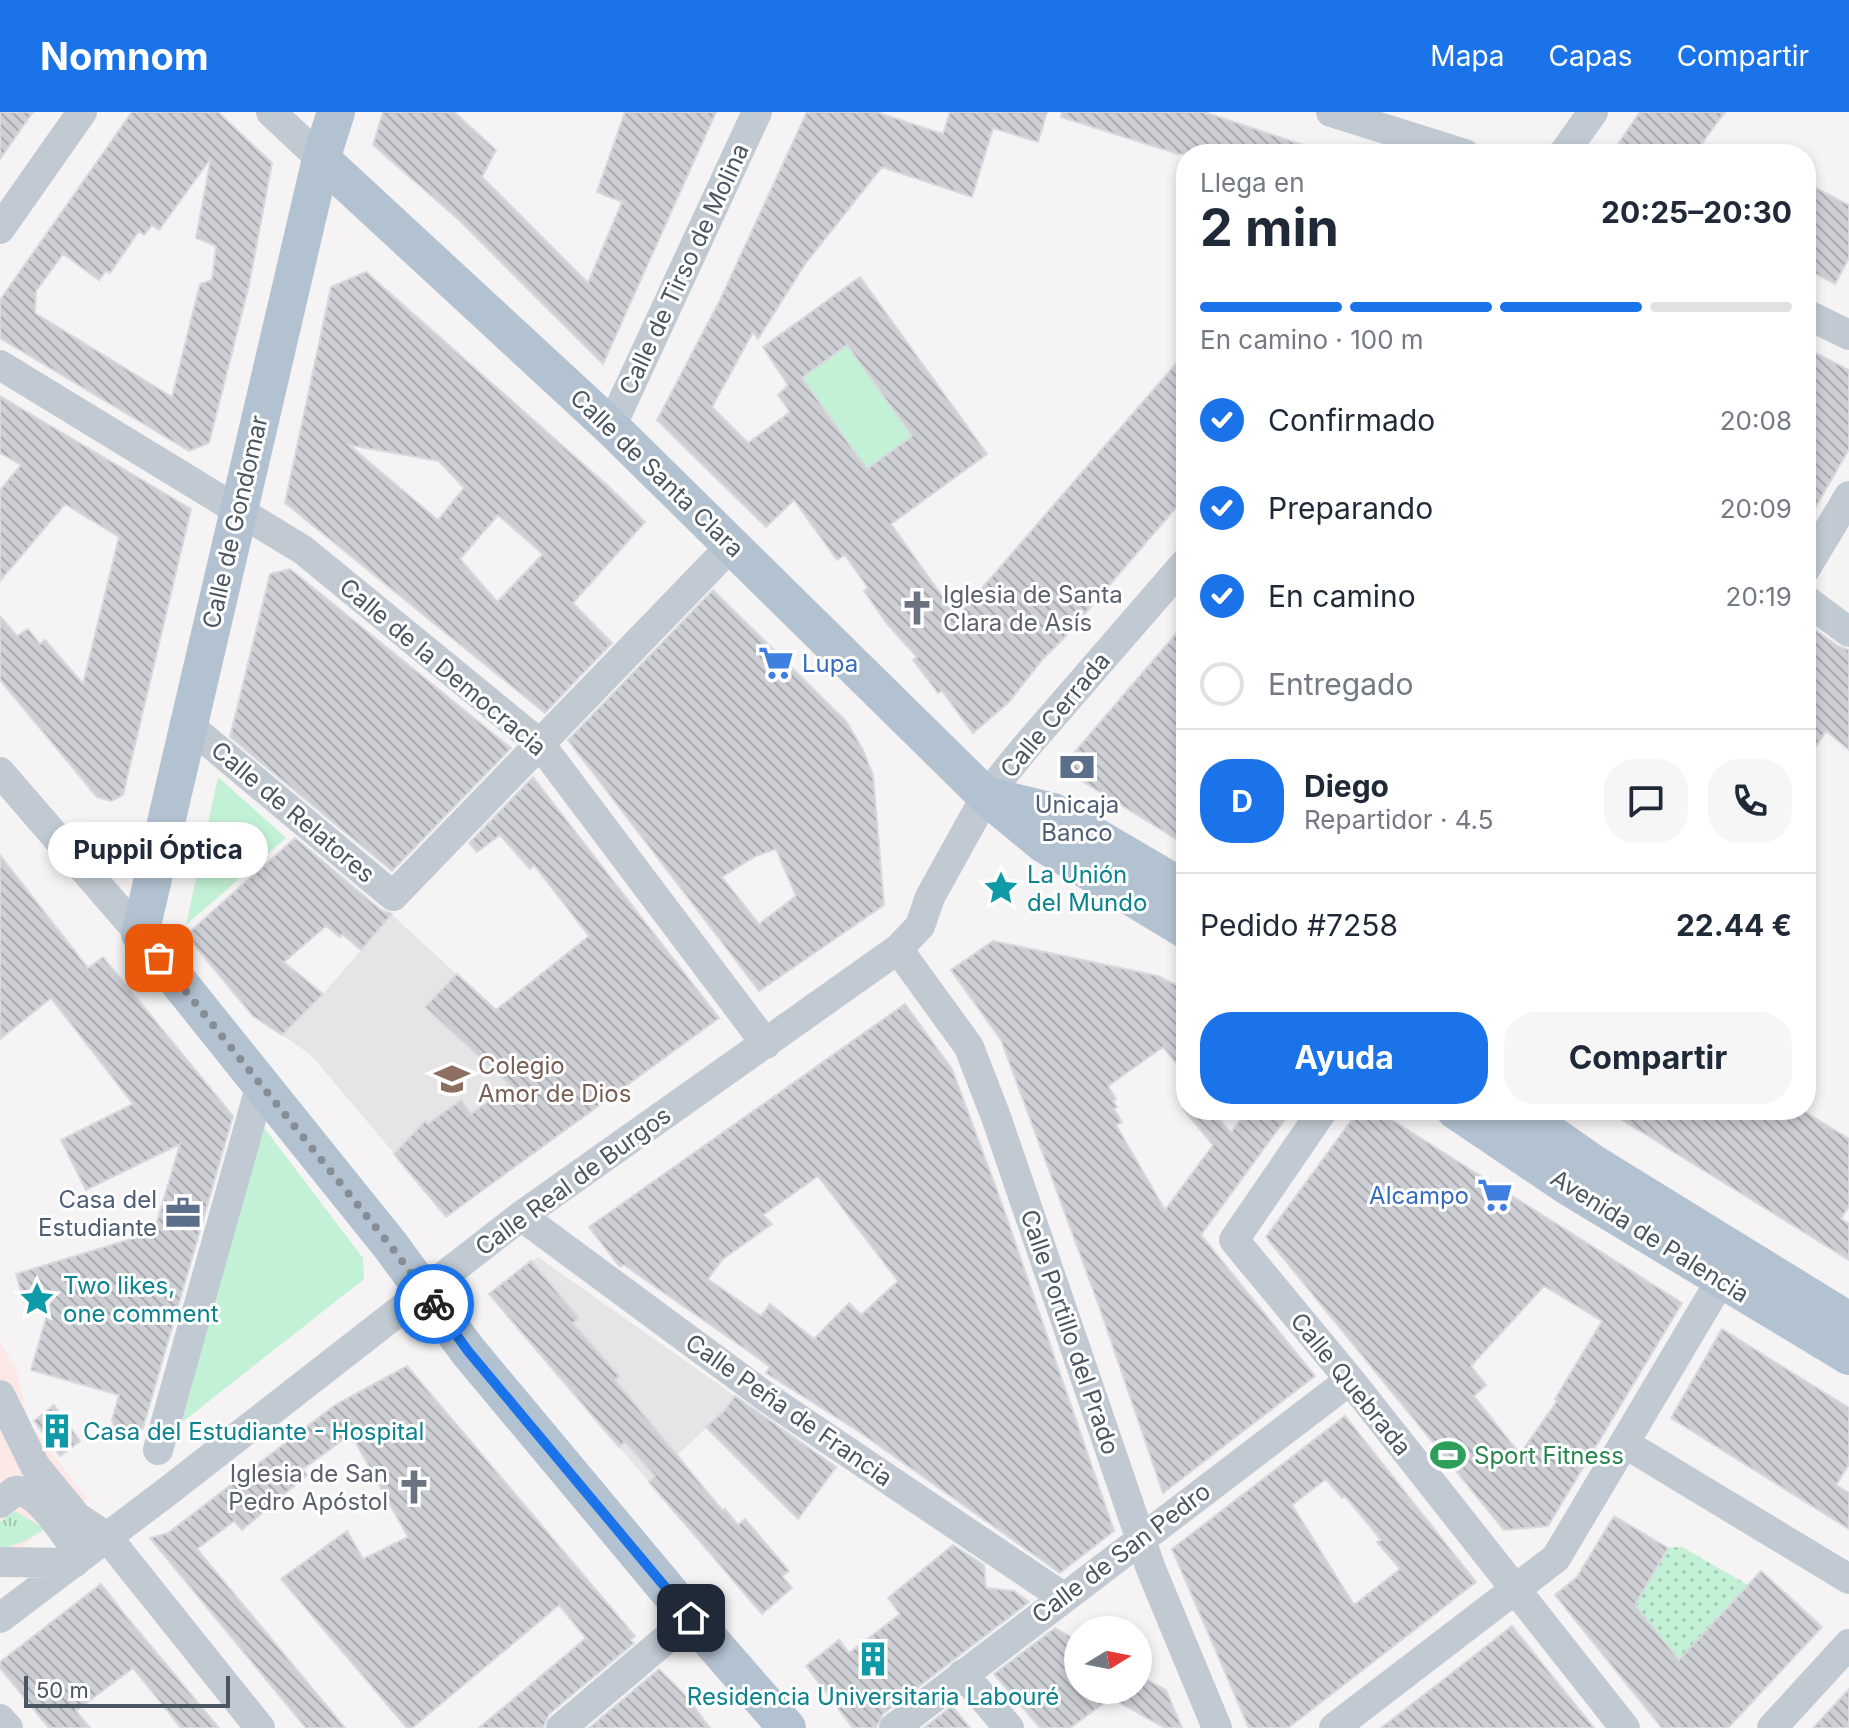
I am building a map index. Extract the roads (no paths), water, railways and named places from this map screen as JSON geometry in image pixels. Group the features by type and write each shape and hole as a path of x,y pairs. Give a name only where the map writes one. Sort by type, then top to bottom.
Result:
{"main road":[{"name":"Calle de Gondomar","path":"140,934 321,159 336,112"},
{"name":"Calle de Santa Clara","path":"321,159 611,427 986,796"},
{"path":"986,796 1053,812 1176,884"},
{"path":"986,796 1046,845 1176,924"},
{"path":"140,934 390,1245 468,1351 787,1728"},
{"name":"Avenida de Palencia","path":"1470,1120 1569,1187 1849,1356"},
{"name":"Avenida de Palencia","path":"1531,1120 1594,1164 1849,1321"}],"street":[{"path":"0,229 82,112"},
{"path":"271,112 321,159"},
{"name":"Calle de Tirso de Molina","path":"611,427 757,112"},
{"path":"1331,112 1433,144"},
{"path":"1570,144 1593,112"},
{"path":"1816,319 1849,335"},
{"name":"Calle de la Democracia","path":"0,365 303,550 540,744 766,1044"},
{"path":"1816,551 1849,496"},
{"name":"Calle de Relatores","path":"187,724 393,896 732,545"},
{"name":"Calle Cerrada","path":"986,796 1176,574"},
{"path":"1816,607 1849,632"},
{"path":"0,772 140,934"},
{"name":"Calle Real de Burgos","path":"0,1618 15,1597 77,1560 521,1216 898,949 920,926 930,897 986,796"},
{"name":"Calle Portillo del Prado","path":"898,949 969,1047 1151,1569 1217,1728"},
{"path":"158,1450 261,1084"},
{"name":"Calle Quebrada","path":"1316,1120 1234,1240 1350,1380 1625,1728"},
{"name":"Calle Peña de Francia","path":"521,1216 766,1397 1063,1597"},
{"path":"1334,1728 1556,1558 1721,1280"},
{"name":"Calle de San Pedro","path":"894,1728 1350,1380"},
{"path":"0,1395 10,1449 77,1517 107,1537 260,1728"},
{"path":"1624,1443 1849,1579"},
{"path":"0,1503 15,1491 28,1492 42,1506 77,1560"},
{"path":"0,1562 77,1560"},
{"path":"561,1728 691,1618"},
{"path":"1772,1728 1849,1644"},
{"path":"963,1674 1009,1728"},
{"path":"0,1719 8,1728"}],"place":[{"name":"Iglesia de Santa Clara de Asís","path":"917,608"},
{"name":"Lupa","path":"776,663"},
{"name":"Unicaja Banco","path":"1077,767"},
{"name":"La Unión del Mundo","path":"1001,888"},
{"name":"Puppil Óptica","path":"159,958"},
{"name":"Colegio Amor de Dios","path":"452,1079"},
{"name":"Alcampo","path":"1495,1195"},
{"name":"Casa del Estudiante","path":"183,1213"},
{"name":"Two likes, one comment","path":"37,1299"},
{"name":"Casa del Estudiante - Hospital","path":"57,1431"},
{"name":"Sport Fitness","path":"1448,1455"},
{"name":"Iglesia de San Pedro Apóstol","path":"414,1487"},
{"name":"Residencia Universitaria Labouré","path":"873,1659"}]}
